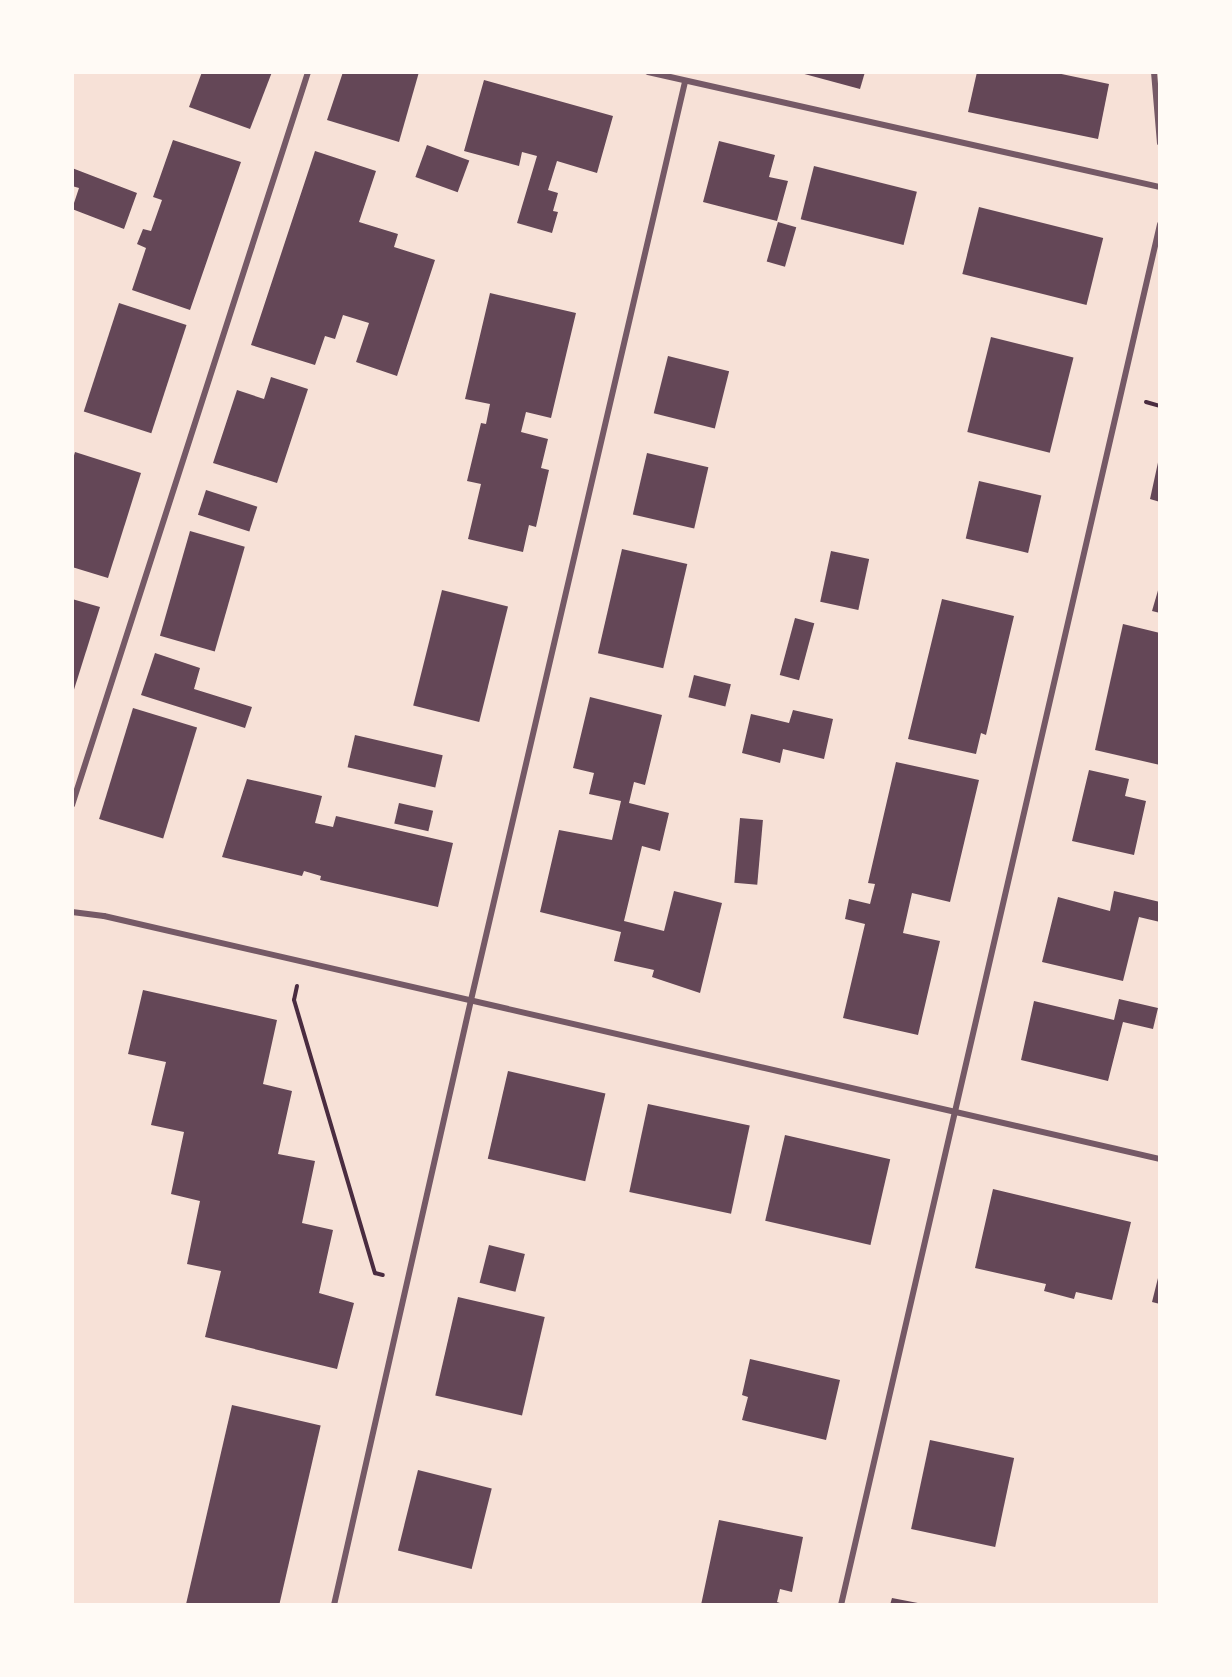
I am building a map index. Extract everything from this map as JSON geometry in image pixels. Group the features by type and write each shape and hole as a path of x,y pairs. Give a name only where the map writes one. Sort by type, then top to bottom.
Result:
{"street":[{"path":"72,805 308,72"},
{"path":"648,72 1160,187"},
{"path":"1154,72 1160,143"},
{"path":"334,1605 471,1000 685,82"},
{"path":"841,1605 953,1112 1122,397 1160,224"},
{"path":"72,912 104,916 1160,1159"}],"path":[{"path":"302,962 294,1000 375,1273 408,1281"}],"building":[{"path":"202,72 272,72 250,129 189,107"},
{"path":"343,72 419,72 399,142 327,120"},
{"path":"797,72 865,72 860,89"},
{"path":"977,72 1052,72 1109,84 1098,139 968,112"},
{"path":"484,80 613,116 597,173 557,161 548,190 558,193 553,211 558,212 552,233 517,223 537,156 522,152 519,166 464,151"},
{"path":"173,140 241,162 190,310 132,290 146,248 137,244 143,229 151,231 162,200 153,197"},
{"path":"719,141 775,155 769,177 788,181 777,221 703,202"},
{"path":"427,145 469,160 458,192 415,177"},
{"path":"315,151 376,171 359,222 398,234 394,247 435,260 397,376 356,362 369,323 343,315 335,339 325,336 315,365 251,345"},
{"path":"814,166 917,192 904,245 801,219"},
{"path":"72,168 137,193 124,229 72,209 79,188 72,186"},
{"path":"979,207 1103,238 1087,305 962,274"},
{"path":"778,222 796,227 785,267 767,261"},
{"path":"490,293 576,313 551,418 526,412 521,432 548,439 541,468 549,470 536,527 529,525 523,552 468,539 481,484 467,481 481,423 486,424 490,404 465,399"},
{"path":"119,303 187,325 151,433 84,411"},
{"path":"991,337 1073,358 1050,453 967,432"},
{"path":"668,356 729,371 715,428 654,413"},
{"path":"271,377 308,389 277,483 213,463 237,390 264,399"},
{"path":"75,452 141,473 108,578 72,567 72,462"},
{"path":"647,453 708,467 694,529 633,514"},
{"path":"1160,458 1160,502 1150,499"},
{"path":"979,481 1041,495 1028,553 966,538"},
{"path":"206,490 257,507 249,531 198,515"},
{"path":"190,531 245,547 215,651 160,636"},
{"path":"622,549 687,564 663,668 598,653"},
{"path":"831,551 869,559 858,610 820,602"},
{"path":"1160,587 1160,613 1152,611"},
{"path":"442,590 508,606 479,722 413,705"},
{"path":"72,599 100,607 72,696"},
{"path":"942,599 1014,616 986,735 981,733 976,754 908,739"},
{"path":"795,618 814,623 799,680 780,675"},
{"path":"1123,624 1160,633 1160,765 1095,750"},
{"path":"155,653 200,668 194,689 252,707 245,728 141,695"},
{"path":"694,675 731,684 725,707 688,697"},
{"path":"590,697 662,715 645,785 634,782 629,803 669,813 660,851 642,846 624,921 664,931 674,891 722,903 700,993 652,977 654,970 614,961 621,932 540,912 559,830 612,840 621,801 589,794 594,773 573,768"},
{"path":"133,708 197,728 163,839 99,819"},
{"path":"793,710 833,719 824,759 783,749 780,763 742,753 751,714 789,723"},
{"path":"355,735 443,755 435,787 348,767"},
{"path":"896,762 979,780 950,902 912,893 903,933 940,941 918,1035 843,1018 865,924 845,919 849,899 870,904 875,884 868,883"},
{"path":"1089,770 1129,779 1125,796 1146,801 1134,855 1072,841"},
{"path":"247,779 322,796 315,823 333,827 336,816 453,843 438,907 320,880 321,876 304,871 302,876 222,857"},
{"path":"399,803 433,811 428,831 394,823"},
{"path":"740,818 763,820 757,885 734,883"},
{"path":"1114,891 1160,902 1160,922 1139,917 1123,981 1042,962 1058,897 1110,911"},
{"path":"143,990 277,1020 263,1084 292,1091 278,1154 315,1161 302,1223 333,1230 319,1293 354,1303 337,1369 205,1337 221,1271 187,1264 200,1201 171,1194 184,1132 151,1125 166,1062 128,1054"},
{"path":"1119,999 1158,1008 1153,1029 1123,1022 1108,1081 1021,1060 1034,1001 1114,1020"},
{"path":"508,1071 605,1093 585,1181 488,1159"},
{"path":"648,1104 750,1126 731,1214 629,1192"},
{"path":"785,1135 890,1159 870,1245 765,1221"},
{"path":"993,1189 1131,1222 1112,1300 1076,1292 1074,1299 1044,1291 1046,1284 975,1268"},
{"path":"489,1245 525,1254 515,1292 480,1283"},
{"path":"1160,1274 1160,1304 1152,1302"},
{"path":"458,1297 545,1317 522,1415 435,1395"},
{"path":"750,1359 840,1380 826,1440 742,1420 748,1397 742,1395"},
{"path":"232,1405 321,1425 279,1605 186,1605"},
{"path":"930,1440 1014,1458 995,1547 911,1529"},
{"path":"418,1470 492,1488 472,1569 398,1551"},
{"path":"719,1520 803,1537 792,1592 780,1589 777,1602 786,1605 701,1605"},
{"path":"892,1598 923,1604 890,1605"}]}
